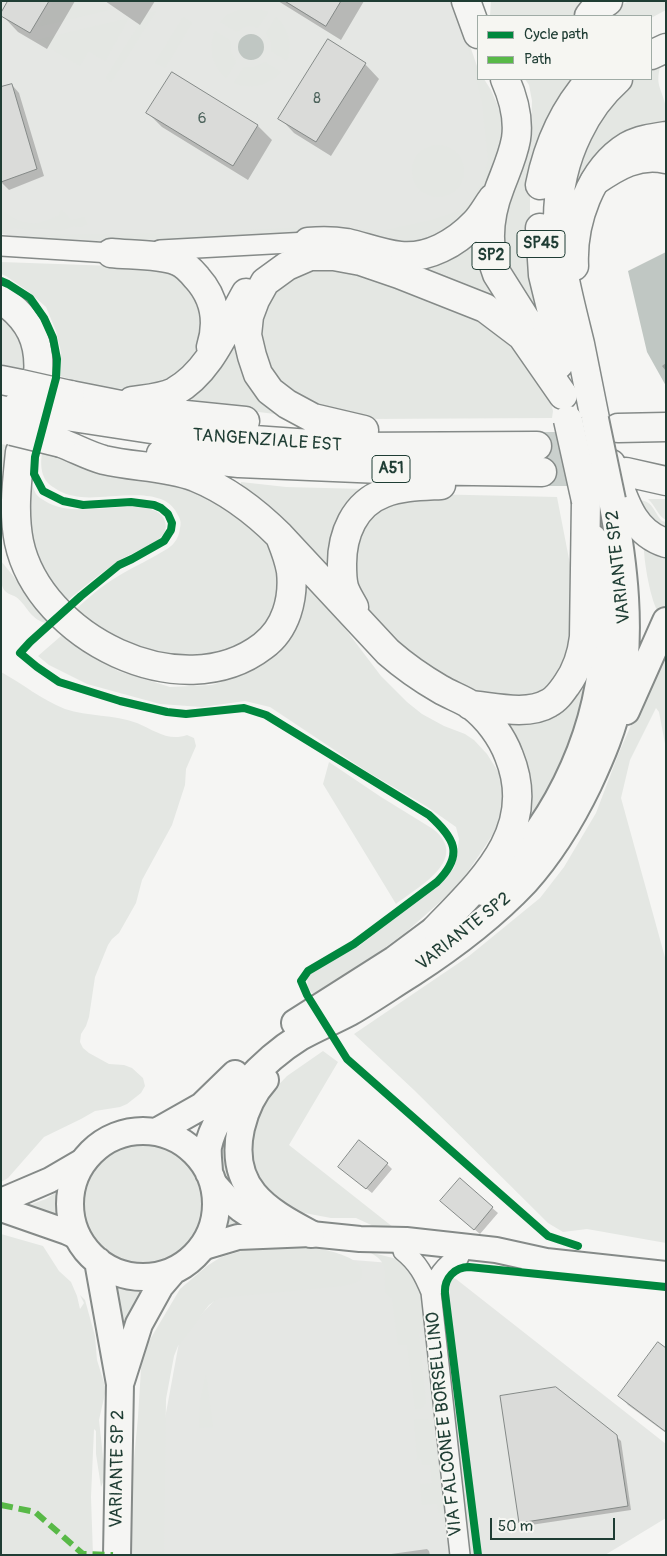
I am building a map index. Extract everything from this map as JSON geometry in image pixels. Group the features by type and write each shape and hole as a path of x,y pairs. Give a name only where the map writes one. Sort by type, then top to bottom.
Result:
{"main road":[{"path":"466,1 477,31"},
{"path":"477,31 476,10 479,1"},
{"path":"590,15 608,1"},
{"path":"652,34 666,27"},
{"path":"652,55 666,48"},
{"name":"SP2","path":"506,80 514,101 516,137 508,169 499,188 493,208 490,227 492,262 497,274 552,360 565,407 586,501"},
{"name":"SP45","path":"565,407 552,312 543,275 539,191 544,167 558,128 578,95 590,80"},
{"name":"SP45","path":"612,440 580,347 560,254 557,221 558,196 565,163 571,147 595,102 617,80"},
{"path":"580,347 574,254 578,226 585,202 603,169 628,146 647,139 666,136"},
{"path":"595,181 625,162 636,158 658,157 666,159"},
{"path":"68,405 117,403 158,397 173,392 199,372 222,339 258,271 282,252 308,242 328,241 346,243 400,256 416,255 437,250 450,244 476,223 499,188"},
{"path":"111,253 176,260 190,270 205,287 212,300 215,336 211,349 199,372"},
{"path":"364,430 313,418 287,404 270,391 258,374 252,356 247,335 249,316 254,300 265,282 287,266 310,256 334,256 361,261 484,308 522,336 565,407"},
{"path":"1,299 23,317 31,330 38,352 13,401"},
{"name":"TANGENZIALE EST","path":"13,401 68,405 197,436 353,447 535,437 364,430"},
{"name":"A51","path":"13,401 60,443"},
{"path":"117,403 156,412 364,430"},
{"path":"612,440 666,427"},
{"path":"612,440 666,446"},
{"path":"612,440 666,472"},
{"path":"612,440 666,481"},
{"path":"612,440 630,513 638,526 646,534 655,540 666,543"},
{"name":"VARIANTE SP2","path":"211,1177 208,1148 215,1128 232,1098 246,1082 299,1038 352,1011 466,935 495,911 525,882 568,826 599,760 620,697 626,627 618,531 612,500 612,440"},
{"path":"60,443 103,459 180,473 195,478 242,503 263,519 280,536 378,642 402,664 450,695 470,705 485,718 499,736 514,768 517,782 517,808 509,837 482,882 436,929"},
{"name":"TANGENZIALE EST","path":"60,443 240,463 542,472 495,483 424,486 394,490 383,493 363,507 354,518 344,540 342,580 354,607 378,642"},
{"path":"1,496 20,452 15,500 19,543 32,577 43,594 70,623 90,638 128,658 162,667 196,670 220,667 236,662 256,652 275,636 286,616 291,593 289,561 280,536"},
{"path":"470,705 516,710 536,708 549,704 570,680 583,648 584,637 586,501"},
{"name":"VARIANTE SP2","path":"156,1132 202,1106 250,1057 274,1036 394,960 467,906 489,887 527,844 555,803 578,758 588,729 600,677 603,650 598,570 586,501"},
{"path":"582,796 627,709 666,621"},
{"path":"310,1234 273,1212 254,1194 245,1179 239,1160 240,1132 249,1105 262,1083 297,1050 352,1011"},
{"name":"SP2","path":"129,1132 156,1132 169,1135 190,1148 200,1158 211,1177 216,1197 216,1213 212,1228 201,1248 188,1261 172,1272 156,1276 131,1276 108,1268 98,1261 90,1254 78,1237 72,1222 70,1209 73,1183 78,1171 86,1160 94,1150 105,1142 129,1132"},
{"name":"VARIANTE SP 2","path":"98,1261 120,1384 116,1555"},
{"name":"VARIANTE SP 2","path":"120,1384 139,1324 160,1286 172,1272"}],"street":[{"path":"1,246 111,253 308,242"},
{"path":"1,1201 50,1180 86,1160"},
{"path":"211,1177 228,1199 247,1214 259,1220 310,1234"},
{"path":"1,1209 78,1237"},
{"path":"201,1248 238,1236 310,1234 360,1240 406,1240 496,1250 546,1261"},
{"path":"360,1240 403,1251 494,1261 546,1261 666,1274"},
{"name":"VIA FALCONE E BORSELLINO","path":"403,1251 417,1263 431,1292 460,1555"},
{"name":"VIA FALCONE E BORSELLINO","path":"431,1292 441,1272 458,1257"}],"shaded area":[{"path":"1,1 458,1 477,66 477,80 485,80 501,113 504,128 497,159 488,181 478,199 448,233 196,241 52,241 1,234"},
{"path":"54,1 101,1 114,9 38,27"},
{"path":"491,1 599,1 583,15 490,15"},
{"path":"629,1 666,1 666,10 652,17 652,15 604,15"},
{"path":"243,8 255,8 268,12 258,28 247,27 237,32 220,22 229,14"},
{"path":"156,11 111,82 106,78 146,13"},
{"path":"183,17 192,23 165,68 155,63"},
{"path":"276,17 284,26 288,37 290,49 287,61 271,51 271,42 266,33"},
{"path":"129,18 105,61 88,51 80,66 36,40"},
{"path":"215,31 231,41 231,52 236,62 226,78 217,68 213,56 212,44"},
{"path":"251,34 260,38 264,47 260,56 251,60 242,56 238,47 242,38"},
{"path":"466,39 477,68 477,80 484,80 493,96 502,122 498,156 485,185 467,212 447,231 437,237 421,242 404,246 221,239 91,239 28,235 194,233 325,226 381,231 431,220 459,211 472,202 483,179 488,160 482,102"},
{"path":"662,61 658,81 666,107 666,128 577,204 569,192 592,130 610,104 634,80 652,80 652,66"},
{"path":"265,62 281,72 271,80 260,85 247,86 234,83 244,67 254,67"},
{"path":"526,80 572,80 555,105 530,179 530,224 540,318 516,287 500,245 510,195 519,176 531,139 532,101 529,85"},
{"path":"433,145 443,145 452,149 460,157 464,171 460,185 452,193 443,197 433,197 424,193 416,185 412,176 412,166 416,157 424,149"},
{"path":"1,209 18,220 28,223 40,222 58,216 61,210 71,220 84,217 88,224 60,231 16,228 1,231"},
{"path":"480,238 516,321 423,271 419,264"},
{"path":"666,252 666,386 647,352 628,271"},
{"path":"1,262 143,267 173,273 191,286 208,313 200,352 187,368 169,379 133,389 98,388 60,376 61,352 56,331 46,307 29,292 1,274"},
{"path":"312,267 358,272 479,318 498,331 516,351 549,396 553,411 552,418 367,419 317,408 278,383 269,369 259,335 260,318 273,290"},
{"path":"1,310 16,323 29,374 1,371"},
{"path":"233,333 283,415 178,402"},
{"path":"1,444 11,446 1,473"},
{"path":"42,453 193,484 272,539 283,583 268,630 218,658 147,655 72,613 107,583 170,547 178,537 181,525 175,510 167,502 157,498 132,495 81,497 59,491 49,484 44,476 41,467"},
{"path":"30,480 38,496 58,507 91,509 140,507 153,510 162,516 166,524 165,531 155,542 112,566 62,605 28,541"},
{"path":"241,482 286,487 364,489 336,579 241,490"},
{"path":"425,494 557,497 575,590 572,665 539,697 488,700 390,649 360,603 350,555 368,512"},
{"path":"648,499 666,499 666,520 661,516"},
{"path":"636,500 642,500 652,506 662,521 666,522 666,532 653,526"},
{"path":"644,545 666,552 666,604 659,613 653,600 648,580"},
{"path":"1,561 50,620 45,623 35,618 20,600 4,590 1,582"},
{"path":"305,576 381,676 422,714 474,740 487,754 499,773 502,787 502,803 497,827 458,886 405,933 368,960 313,994 308,989 307,978 311,973 359,946 441,881 454,868 459,839 456,827 426,806 366,771 270,707 245,701 202,707 160,704 87,684 49,665 38,656 68,632 88,651 118,671 170,687 212,685 245,674 279,654 296,626 304,605"},
{"path":"666,645 666,749 659,712 656,708 630,760 621,798 666,961 666,1243 587,1229 563,1232 548,1223 414,1090 354,1034 469,956 540,898 564,867 596,813 618,755"},
{"path":"1,672 48,701 65,709 128,720 167,736 180,737 187,735 194,738 196,746 186,769 185,785 172,825 142,880 136,903 119,933 108,945 95,977 89,1017 81,1034 80,1042 89,1053 109,1064 124,1065 132,1068 143,1078 145,1086 141,1093 127,1104 95,1111 44,1137 8,1178 1,1182"},
{"path":"580,687 584,690 576,723 564,756 540,803 531,817 528,816 496,714"},
{"path":"329,762 433,829 443,840 446,851 444,861 437,871 427,881 396,904 323,784"},
{"path":"323,1051 338,1062 289,1145 398,1231 380,1229 356,1218 331,1218 299,1212 271,1197 255,1174 252,1138 262,1102 287,1076"},
{"path":"229,1126 236,1187 224,1172 219,1158"},
{"path":"144,1144 167,1149 187,1162 200,1182 205,1205 200,1228 187,1248 167,1261 144,1266 121,1261 101,1248 88,1228 83,1205 88,1182 101,1162 121,1149"},
{"path":"61,1189 60,1218 24,1207 46,1199"},
{"path":"228,1215 247,1226 225,1231"},
{"path":"1,1234 43,1246 59,1271 71,1282 80,1309 84,1303 80,1295 85,1300 95,1336 97,1360 106,1389 99,1420 103,1457 107,1473 101,1487 96,1454 96,1431 94,1429 91,1497 93,1555 1,1555"},
{"path":"302,1245 339,1254 356,1262 361,1268 361,1278 354,1283 343,1286 219,1298 209,1305 178,1346 174,1356 166,1399 164,1555 132,1555 131,1490 142,1353 180,1289 207,1266 221,1257 245,1250"},
{"path":"369,1252 405,1261 420,1287 423,1324 419,1334 426,1402 422,1408 415,1409 407,1345 398,1345 392,1298 385,1292 383,1264 376,1256"},
{"path":"353,1260 403,1264 456,1279 666,1444 666,1518 605,1555 152,1555 159,1451 180,1337 229,1285"},
{"path":"116,1286 132,1291 147,1292 125,1341 111,1288"},
{"path":"206,1375 213,1427 199,1428 200,1403"},
{"path":"428,1419 433,1427 445,1503 444,1510 439,1513 437,1504 422,1505 420,1484 432,1483 430,1465 422,1465 421,1459 417,1460 414,1420"}],"building":[{"path":"8,1 49,1 30,33 1,16"},
{"path":"285,1 341,1 326,26"},
{"path":"328,39 366,63 316,142 278,119"},
{"path":"172,72 258,125 233,166 146,113"},
{"path":"12,84 37,169 1,182 1,87"},
{"path":"359,1140 388,1163 366,1189 338,1167"},
{"path":"460,1178 493,1207 474,1230 440,1201"},
{"path":"658,1342 666,1348 666,1432 618,1396"},
{"path":"556,1387 617,1435 628,1506 519,1523 500,1396"}],"tunnel":[{"path":"537,446 621,446"},
{"path":"542,472 603,472"}],"marked path":[{"path":"1,1505 35,1512 83,1554 113,1555"}],"cycle path":[{"path":"1,281 30,298 44,318 53,338 57,359 56,378 35,457 34,474 43,491 63,501 83,505 131,502 154,505 168,514 172,523 171,530 164,541 119,565 81,596 20,653 59,682 120,701 167,712 186,714 244,708 266,715 429,815 438,823 445,831 453,847 451,863 446,872 437,882 354,944 308,971 301,981 307,995 347,1059 548,1236 578,1246"},
{"path":"478,1555 445,1293 448,1278 455,1271 469,1267 666,1287"}]}
